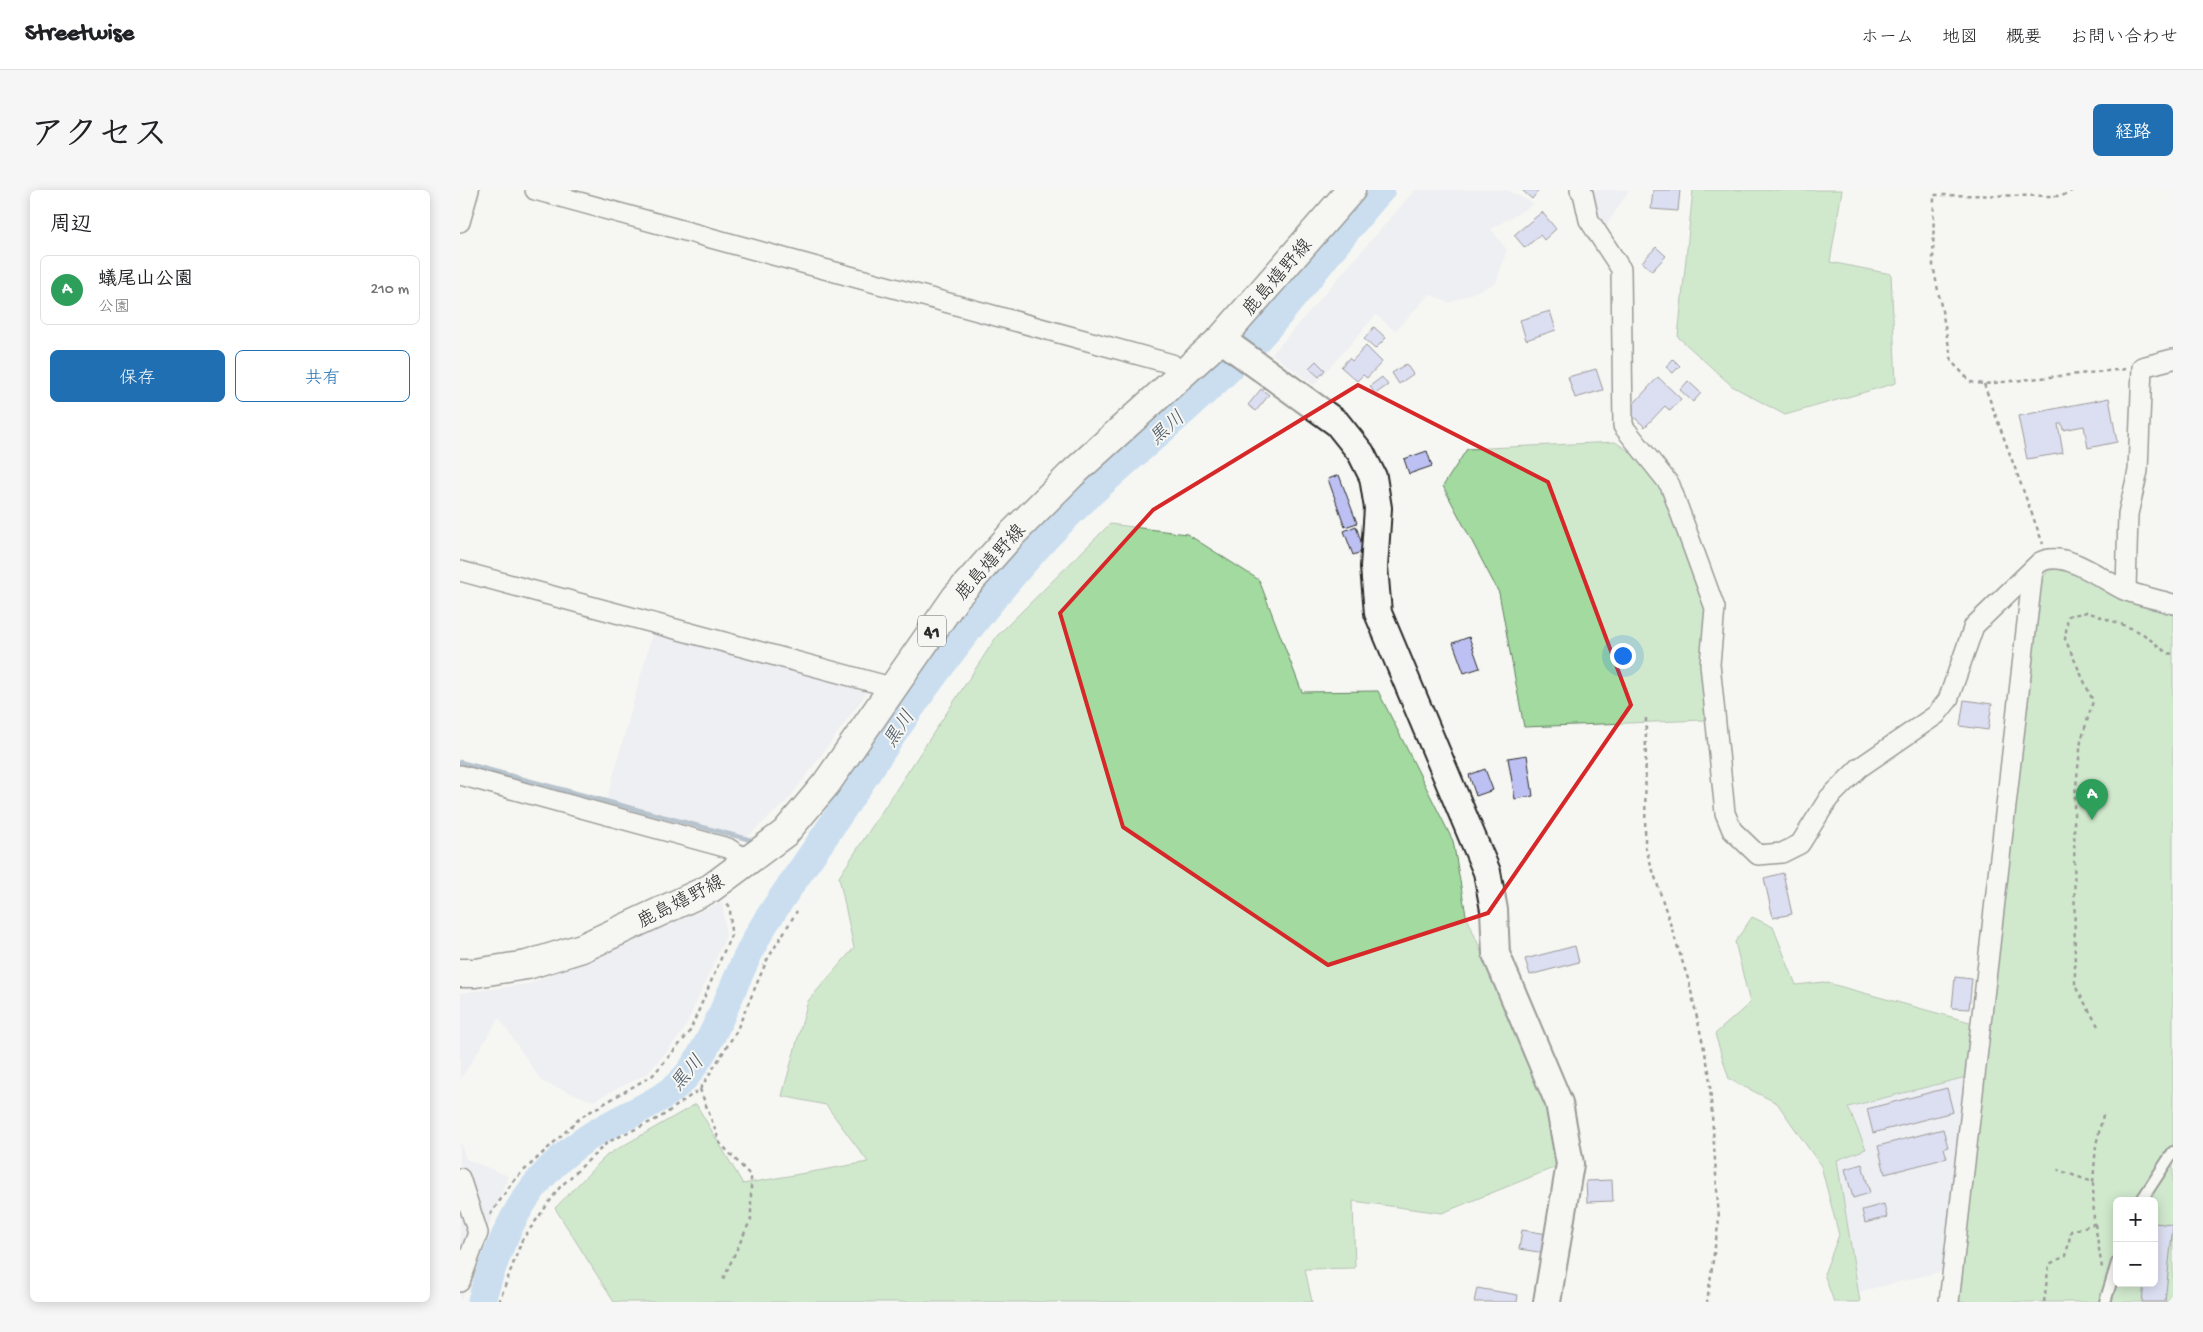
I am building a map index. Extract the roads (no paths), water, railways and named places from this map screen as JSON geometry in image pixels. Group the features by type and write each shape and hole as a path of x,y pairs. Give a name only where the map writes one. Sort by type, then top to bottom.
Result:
{"main road":[{"name":"鹿島嬉野線","path":"460,973 475,973 527,965 582,948 711,888 785,833 826,784 891,687 956,597 1013,533 1071,475 1221,339 1351,190"}],"street":[{"path":"460,222 469,190"},
{"path":"535,190 1172,364 1181,374"},
{"path":"1580,190 1583,193 1589,220 1621,269 1623,426 1670,485 1715,608 1710,664 1725,813 1732,830 1758,855 1782,853 1800,844 1829,798 1859,768 1936,715 1948,700 1974,626 2040,562 2048,558 2065,559 2126,590 2173,604"},
{"path":"1221,339 1337,423 1361,453 1373,477 1378,508 1374,567 1378,613 1487,872 1494,910 1496,954 1559,1103 1570,1164 1547,1302"},
{"path":"2126,590 2128,514 2138,471 2142,367 2173,360"},
{"path":"1950,1302 2033,570"},
{"path":"460,571 891,687"},
{"path":"460,775 728,848 749,861"},
{"path":"460,1178 478,1233 460,1282"}],"lane":[{"path":"2144,1197 2173,1152"},
{"path":"2106,1298 2113,1276"}],"waterway":[{"name":"黒川","path":"481,1302 500,1246 512,1221 541,1178 560,1159 583,1141 662,1097 688,1074 710,1038 764,925 924,689 990,602 1056,527 1104,481 1206,391 1250,347 1289,303 1381,190"},
{"path":"460,762 751,840"}],"place":[{"name":"蟻尾山公園","path":"2092,820"}]}
